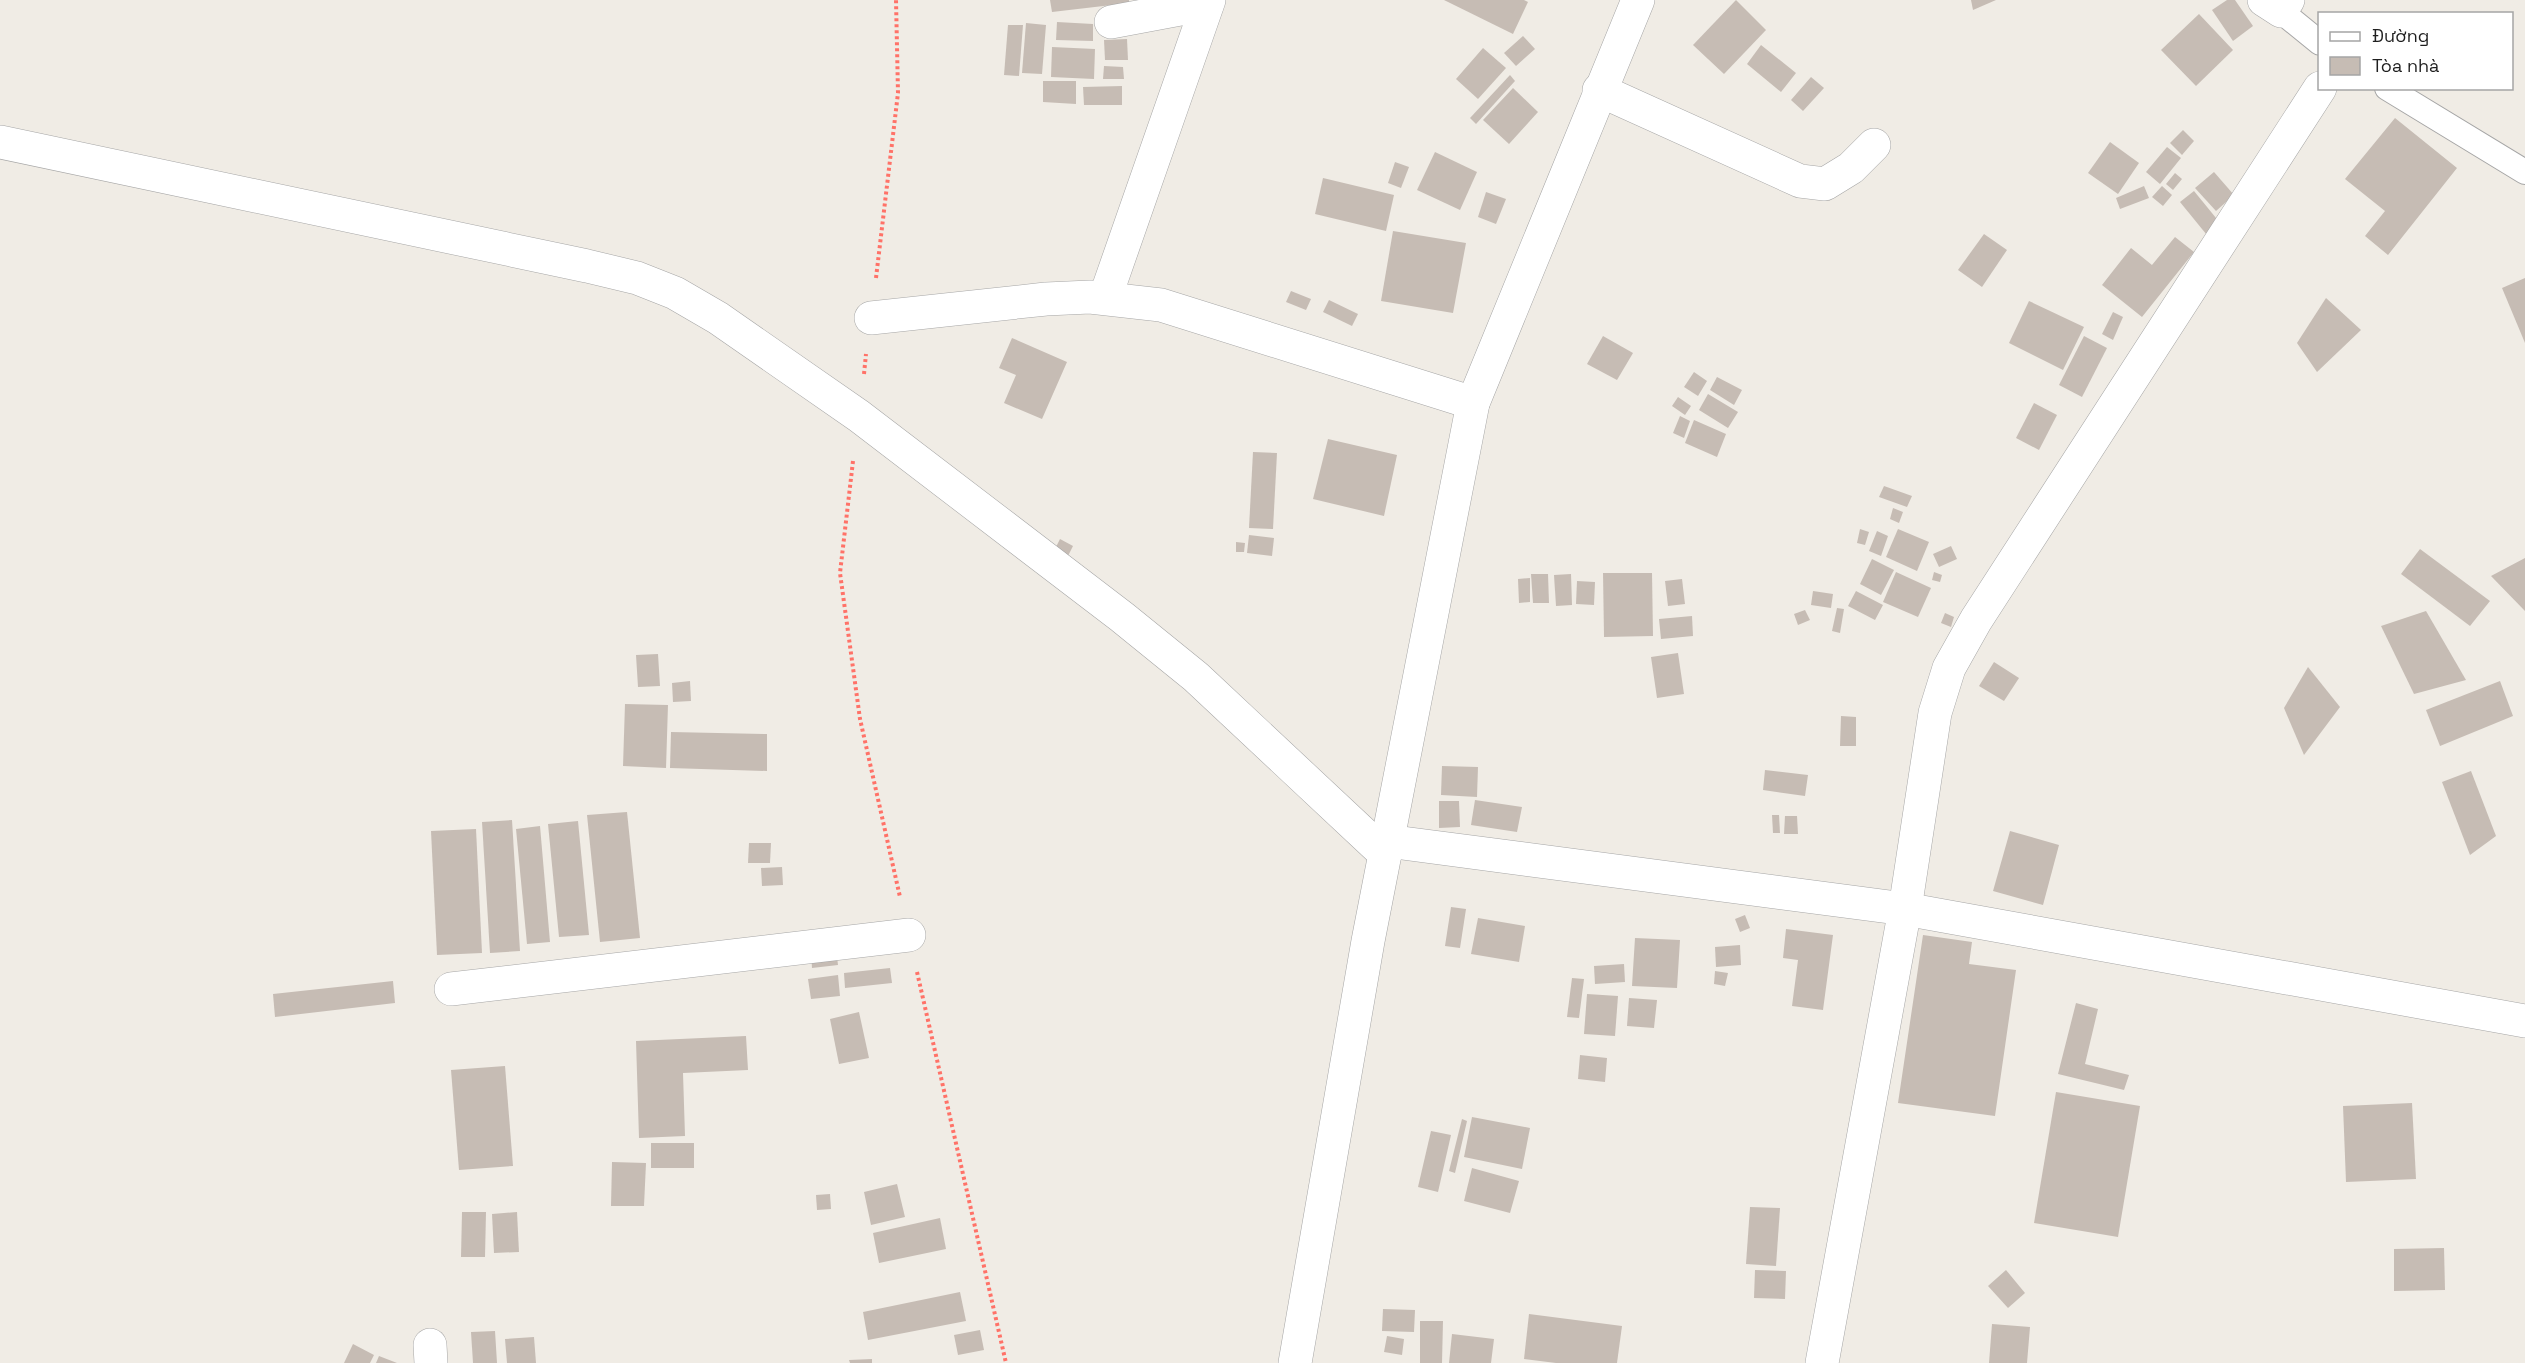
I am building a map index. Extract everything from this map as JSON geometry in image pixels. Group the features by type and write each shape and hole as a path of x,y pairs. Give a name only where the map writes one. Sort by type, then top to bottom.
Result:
{"street":[{"path":"1295,1363 1386,848 1473,403 1599,90 1638,0"},
{"path":"1105,298 1208,2"},
{"path":"1111,22 1208,2"},
{"path":"1599,90 1800,181 1824,184 1851,168 1874,145"},
{"path":"1822,1363 1905,909 1935,713 1949,668 1976,620 2319,90"},
{"path":"0,142 638,278 675,293 718,318 859,416 1122,616 1196,677 1386,848 1905,909 2525,1021"},
{"path":"871,318 1046,299 1105,298 1161,305 1473,403"},
{"path":"451,989 909,935"}],"lane":[{"path":"2277,3 2318,42"},
{"path":"2390,90 2525,172"}],"path":[{"path":"896,0 898,93 840,573 860,719 1006,1363"}],"building":[{"path":"1050,0 1129,0 1129,3 1052,12"},
{"path":"1444,0 1524,0 1528,2 1513,34"},
{"path":"1736,0 1766,30 1724,74 1693,45"},
{"path":"1971,0 1996,0 1973,10"},
{"path":"2227,0 2235,0 2253,26 2233,41 2212,10"},
{"path":"2199,14 2233,50 2196,86 2161,50"},
{"path":"1057,22 1093,24 1093,41 1056,40"},
{"path":"1026,23 1046,25 1042,74 1022,73"},
{"path":"1008,25 1023,25 1019,76 1004,75"},
{"path":"1523,36 1535,49 1516,66 1504,53"},
{"path":"1127,39 1128,60 1105,60 1104,40"},
{"path":"1761,45 1796,73 1781,92 1747,64"},
{"path":"1052,47 1095,49 1094,79 1051,77"},
{"path":"1483,48 1506,68 1478,99 1456,79"},
{"path":"1104,66 1123,67 1124,79 1103,79"},
{"path":"1510,75 1515,81 1476,124 1470,118"},
{"path":"1811,77 1824,88 1803,111 1791,100"},
{"path":"1043,81 1076,81 1076,104 1043,102"},
{"path":"1122,86 1122,105 1084,105 1083,87"},
{"path":"1513,88 1538,112 1509,144 1483,120"},
{"path":"2395,118 2457,168 2388,255 2365,236 2385,211 2345,179"},
{"path":"2183,130 2194,141 2182,155 2170,143"},
{"path":"2110,142 2139,163 2118,194 2088,173"},
{"path":"2167,147 2181,158 2160,184 2146,172"},
{"path":"1435,152 1477,172 1460,210 1417,190"},
{"path":"1395,162 1409,167 1401,188 1388,183"},
{"path":"2214,172 2234,195 2216,211 2195,188"},
{"path":"2175,173 2182,179 2173,190 2166,184"},
{"path":"1323,178 1394,195 1386,231 1315,214"},
{"path":"2144,186 2149,198 2120,209 2116,198"},
{"path":"2162,186 2172,195 2163,206 2152,197"},
{"path":"2194,191 2225,229 2211,240 2180,202"},
{"path":"1486,192 1506,199 1496,224 1478,217"},
{"path":"1393,231 1466,243 1453,313 1381,301"},
{"path":"1984,234 2007,250 1982,287 1958,270"},
{"path":"2175,237 2194,252 2142,317 2102,285 2131,248 2152,265"},
{"path":"2525,278 2525,343 2502,288"},
{"path":"1291,291 1311,299 1306,310 1286,302"},
{"path":"2326,298 2361,330 2317,372 2297,343"},
{"path":"1329,300 1358,314 1352,326 1323,312"},
{"path":"2029,301 2084,327 2063,370 2009,343"},
{"path":"2113,312 2123,317 2113,340 2102,334"},
{"path":"1603,336 1633,353 1617,380 1587,364"},
{"path":"2084,336 2107,348 2082,397 2059,385"},
{"path":"1012,338 1067,362 1042,419 1004,403 1016,375 999,368"},
{"path":"1694,372 1707,381 1698,396 1684,387"},
{"path":"1717,377 1742,390 1734,405 1710,390"},
{"path":"1708,394 1738,412 1728,428 1699,410"},
{"path":"1678,397 1691,406 1685,415 1672,406"},
{"path":"2034,403 2057,415 2039,450 2016,438"},
{"path":"1680,416 1690,421 1684,438 1673,433"},
{"path":"1694,420 1726,434 1717,457 1685,443"},
{"path":"1328,439 1397,455 1384,516 1313,499"},
{"path":"1253,452 1277,453 1273,529 1249,528"},
{"path":"1884,486 1912,496 1907,507 1879,497"},
{"path":"1893,508 1903,512 1899,523 1890,519"},
{"path":"1860,529 1869,532 1865,545 1857,543"},
{"path":"1898,529 1929,542 1917,571 1886,557"},
{"path":"1877,531 1888,536 1881,556 1869,551"},
{"path":"1249,535 1274,538 1272,556 1247,553"},
{"path":"1060,539 1073,546 1065,562 1052,555"},
{"path":"1236,542 1245,543 1244,552 1236,552"},
{"path":"1951,546 1957,559 1939,567 1933,554"},
{"path":"2420,549 2490,601 2470,626 2401,574"},
{"path":"2525,558 2525,611 2491,576"},
{"path":"1872,559 1894,570 1881,595 1860,584"},
{"path":"1896,572 1931,588 1918,617 1883,602"},
{"path":"1934,572 1942,575 1940,582 1932,580"},
{"path":"1603,573 1652,573 1653,636 1604,637"},
{"path":"1531,574 1548,574 1549,603 1533,603"},
{"path":"1571,574 1572,605 1556,606 1554,575"},
{"path":"1530,578 1530,602 1519,603 1518,579"},
{"path":"1682,579 1685,604 1668,606 1665,581"},
{"path":"1577,581 1595,582 1594,605 1576,604"},
{"path":"1813,591 1833,594 1831,608 1811,605"},
{"path":"1856,591 1883,605 1875,620 1848,606"},
{"path":"1837,608 1844,609 1840,633 1832,631"},
{"path":"1805,610 1810,620 1798,625 1794,614"},
{"path":"2426,611 2466,680 2414,694 2381,626"},
{"path":"1945,613 1954,617 1951,627 1941,623"},
{"path":"1692,616 1693,636 1661,639 1659,619"},
{"path":"1678,653 1684,694 1657,698 1651,657"},
{"path":"658,654 660,686 638,687 636,655"},
{"path":"1994,662 2019,678 2004,701 1979,686"},
{"path":"2308,667 2340,707 2304,755 2284,708"},
{"path":"690,681 691,701 673,702 672,683"},
{"path":"2500,681 2513,716 2440,746 2426,710"},
{"path":"625,704 668,705 666,768 623,766"},
{"path":"1841,716 1856,717 1856,746 1840,746"},
{"path":"671,732 767,734 767,771 670,768"},
{"path":"1442,766 1478,767 1477,797 1441,795"},
{"path":"1765,770 1808,775 1805,796 1763,790"},
{"path":"2471,771 2496,836 2470,855 2442,782"},
{"path":"1475,800 1522,807 1517,832 1471,825"},
{"path":"1439,801 1459,801 1460,827 1439,828"},
{"path":"627,812 640,938 600,942 587,815"},
{"path":"1772,815 1779,815 1780,833 1773,833"},
{"path":"1785,816 1797,816 1798,834 1784,834"},
{"path":"512,820 520,951 490,953 482,822"},
{"path":"578,821 589,935 559,937 548,824"},
{"path":"540,826 550,942 527,944 516,829"},
{"path":"476,829 482,953 437,955 431,831"},
{"path":"2010,831 2059,845 2043,905 1993,891"},
{"path":"749,843 771,843 770,863 748,863"},
{"path":"782,867 783,885 762,886 761,868"},
{"path":"1451,907 1466,909 1460,948 1445,946"},
{"path":"1745,915 1750,928 1740,932 1735,919"},
{"path":"1478,918 1525,926 1519,962 1471,954"},
{"path":"1786,929 1833,935 1823,1010 1792,1006 1798,960 1783,958"},
{"path":"1923,935 1972,942 1969,964 2016,970 1995,1116 1898,1103"},
{"path":"1635,938 1680,940 1677,988 1632,986"},
{"path":"1740,945 1741,965 1716,967 1715,947"},
{"path":"836,949 838,965 812,968 811,952"},
{"path":"1624,964 1625,982 1595,984 1594,966"},
{"path":"890,968 892,983 845,988 844,973"},
{"path":"1715,971 1728,973 1725,986 1714,984"},
{"path":"838,975 840,996 811,999 808,979"},
{"path":"1572,978 1584,979 1579,1018 1567,1017"},
{"path":"393,981 395,1003 275,1017 273,994"},
{"path":"1587,994 1618,996 1615,1036 1584,1034"},
{"path":"1629,998 1657,1000 1654,1028 1627,1026"},
{"path":"2076,1003 2098,1009 2085,1064 2129,1075 2124,1090 2058,1074"},
{"path":"859,1012 869,1058 839,1064 830,1019"},
{"path":"746,1036 748,1070 683,1073 685,1136 639,1138 636,1041"},
{"path":"1580,1055 1607,1058 1605,1082 1578,1079"},
{"path":"505,1066 513,1166 459,1170 451,1070"},
{"path":"2056,1092 2140,1106 2118,1237 2034,1223"},
{"path":"2412,1103 2416,1179 2346,1182 2343,1106"},
{"path":"1472,1117 1530,1128 1522,1169 1464,1157"},
{"path":"1462,1119 1467,1121 1455,1173 1449,1171"},
{"path":"1431,1131 1451,1135 1438,1192 1418,1187"},
{"path":"651,1143 694,1143 694,1168 651,1168"},
{"path":"612,1162 646,1163 644,1206 611,1206"},
{"path":"1472,1168 1519,1181 1510,1213 1464,1201"},
{"path":"897,1184 905,1217 871,1225 864,1192"},
{"path":"830,1194 831,1209 817,1210 816,1195"},
{"path":"1750,1207 1780,1208 1776,1266 1746,1264"},
{"path":"462,1212 486,1212 485,1257 461,1257"},
{"path":"517,1212 519,1252 494,1253 492,1214"},
{"path":"940,1218 946,1249 879,1263 873,1233"},
{"path":"2444,1248 2445,1290 2394,1291 2394,1249"},
{"path":"1755,1270 1786,1271 1785,1299 1754,1298"},
{"path":"2006,1270 2025,1293 2008,1308 1988,1286"},
{"path":"960,1292 966,1321 868,1340 863,1312"},
{"path":"1383,1309 1415,1310 1414,1332 1382,1331"},
{"path":"1529,1314 1622,1326 1617,1363 1556,1363 1524,1359"},
{"path":"1420,1321 1443,1321 1442,1363 1420,1363"},
{"path":"1992,1324 2030,1327 2027,1363 1989,1363"},
{"path":"980,1330 984,1350 958,1355 954,1335"},
{"path":"495,1331 497,1363 473,1363 471,1332"},
{"path":"1452,1334 1494,1339 1491,1363 1449,1363"},
{"path":"1387,1336 1404,1339 1402,1355 1384,1352"},
{"path":"534,1337 536,1363 507,1363 505,1339"},
{"path":"353,1344 374,1355 370,1363 344,1363"},
{"path":"379,1356 397,1363 376,1363"},
{"path":"872,1359 872,1363 850,1363 849,1360"}]}
